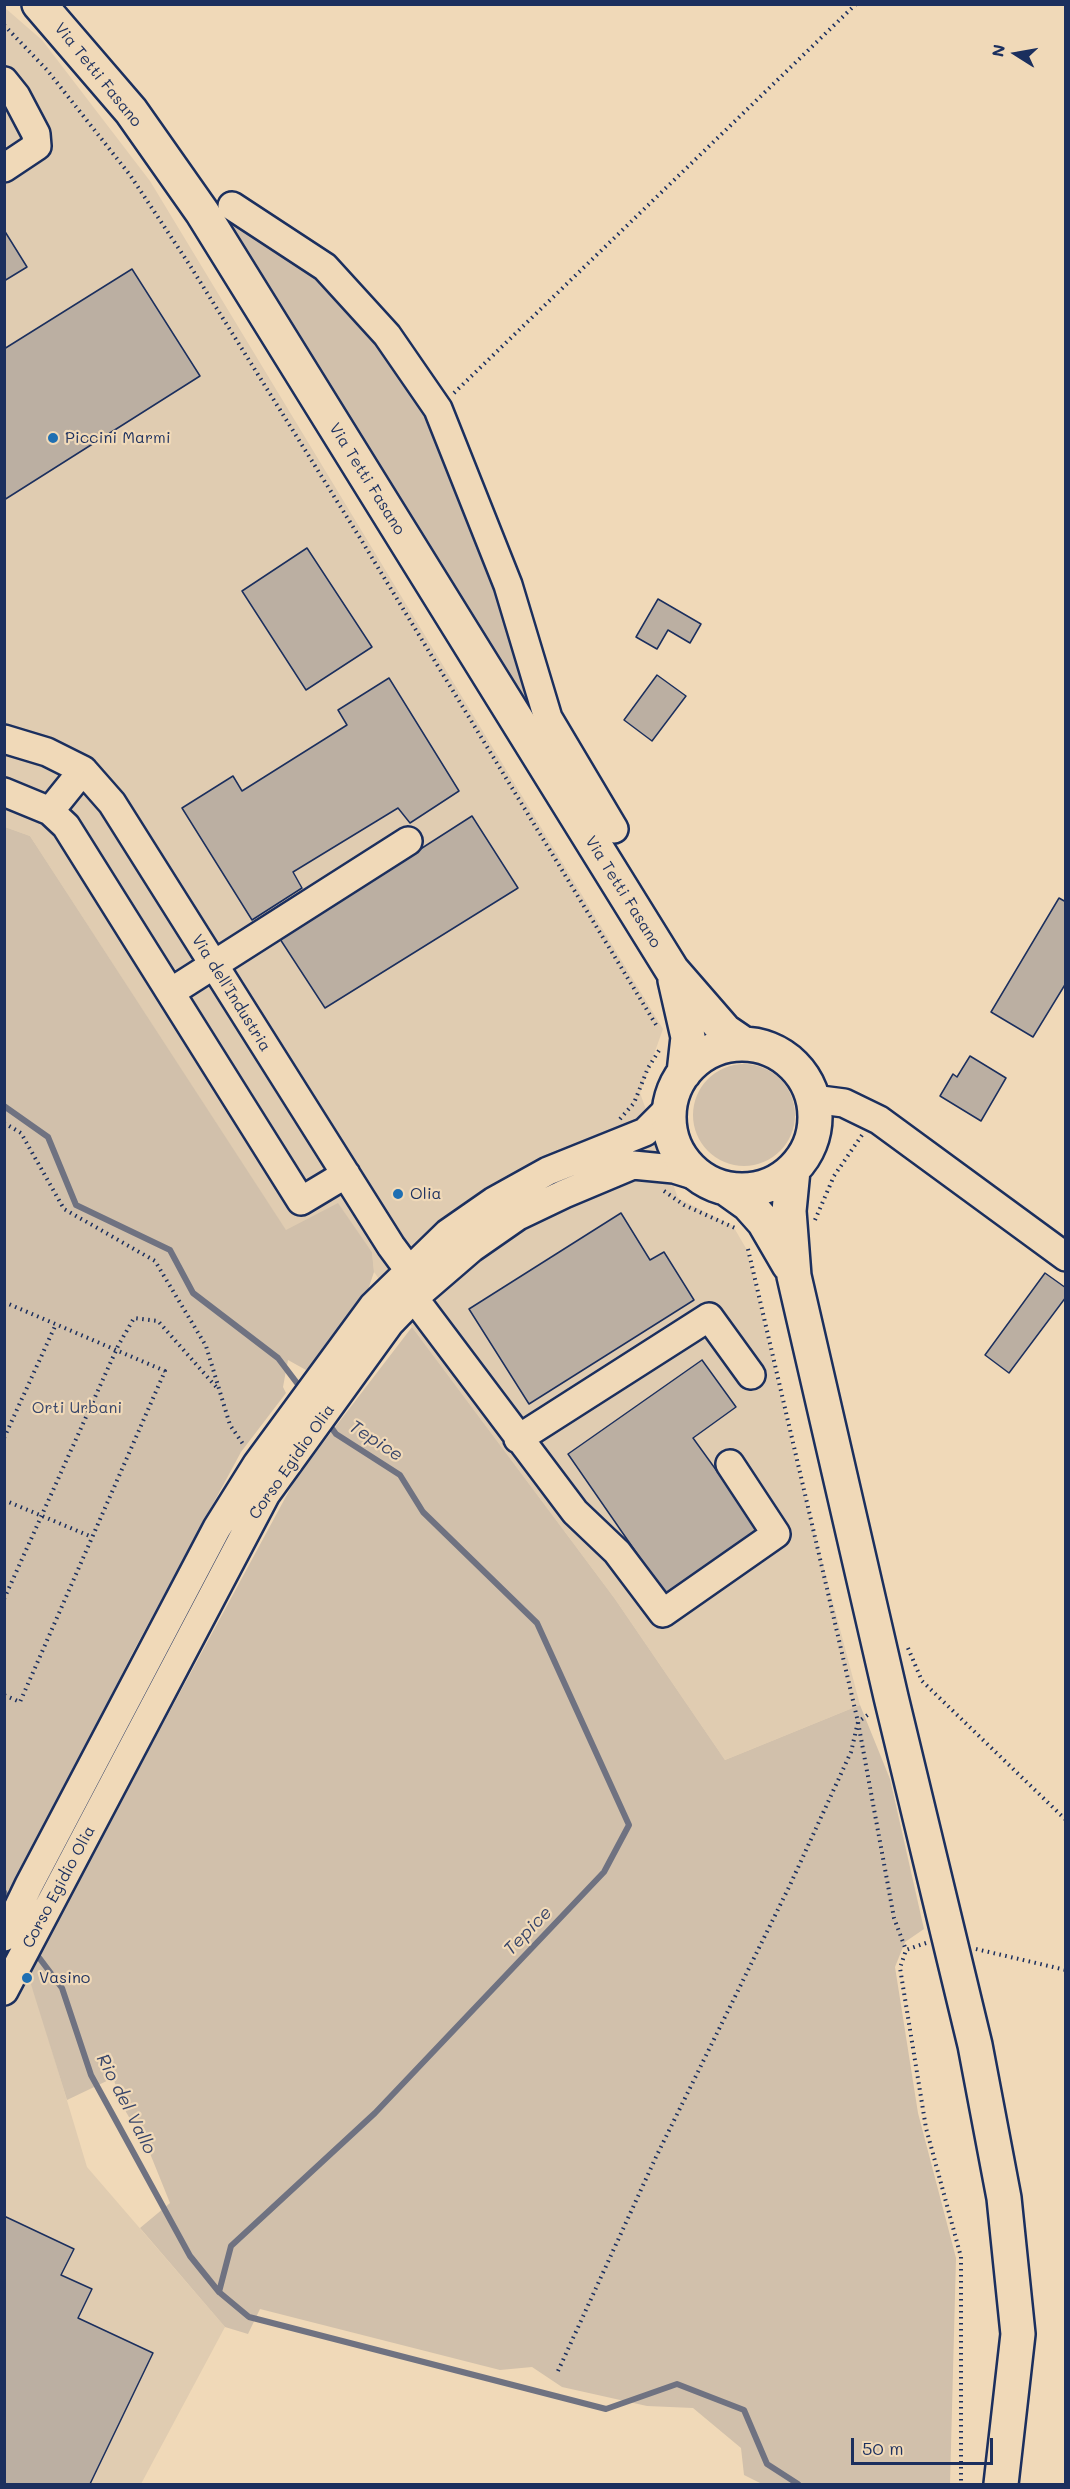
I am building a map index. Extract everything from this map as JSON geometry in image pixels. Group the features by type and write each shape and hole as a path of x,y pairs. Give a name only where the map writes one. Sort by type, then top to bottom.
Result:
{"main road":[{"name":"Via Tetti Fasano","path":"39,4 131,111 202,212 549,747 672,970 725,1031 744,1044"},
{"name":"Via Tetti Fasano","path":"672,970 688,1037 684,1073"},
{"path":"713,1183 750,1190 774,1184 793,1170 805,1155 813,1137 816,1118 813,1099 804,1077 788,1060 768,1048 744,1044 722,1047 700,1057 684,1073 675,1089 670,1107 670,1127 675,1146 685,1164 713,1183 748,1204 764,1222 794,1276"},
{"path":"793,1170 789,1211 794,1276 891,1697 975,2045 1004,2198 1018,2334 1001,2484"}],"street":[{"path":"4,81 16,96 36,134 37,146 4,168"},
{"path":"232,206 325,267 387,335 438,409 508,585 548,718 549,747 614,830"},
{"name":"Via dell'Industria","path":"4,739 47,752 83,770 112,803 415,1286 518,1439 575,1512 617,1552 663,1612 776,1534 730,1464"},
{"path":"50,811 83,770"},
{"path":"4,792 50,811 66,826 301,1201 346,1174"},
{"path":"171,992 408,841"},
{"path":"813,1099 844,1103 879,1120 1065,1257"},
{"name":"Corso Egidio Olia","path":"5,1935 29,1885 217,1528 257,1464 305,1419 335,1400 386,1329 448,1233 494,1201 548,1171 645,1132 670,1107"},
{"name":"Corso Egidio Olia","path":"4,1991 305,1419 319,1378 373,1306 415,1286 518,1216 633,1165 674,1169 713,1183"},
{"path":"518,1439 710,1317 751,1375"}],"path":[{"path":"438,409 856,4"},
{"path":"4,25 47,70 130,175 189,264 372,558 652,1017 660,1036"},
{"path":"621,1123 619,1117 634,1103 648,1068 662,1045"},
{"path":"814,1222 834,1176 858,1139 879,1120"},
{"path":"4,1124 21,1134 64,1209 155,1261 206,1346 230,1425 257,1464"},
{"path":"659,1187 684,1205 737,1228 741,1236"},
{"path":"745,1244 752,1263 858,1722 894,1918 906,1950 900,1968 926,2128 961,2257 961,2484"},
{"path":"4,1302 165,1371 20,1702 4,1695"},
{"path":"4,1599 115,1351 134,1318 158,1321 221,1392"},
{"path":"4,1438 56,1324"},
{"path":"4,1500 92,1538"},
{"path":"905,1641 922,1681 1065,1820"},
{"path":"558,2371 656,2157 800,1864 851,1752 858,1722 891,1697"},
{"path":"906,1950 930,1942"},
{"path":"967,1947 1065,1970"}],"shaded area":[{"path":"4,7 42,40 150,181 663,1029 640,1093 678,1198 733,1226 747,1250 797,1466 860,1705 725,1760 615,1599 412,1327 374,1272 372,1252 338,1204 286,1231 30,836 5,827"},
{"path":"4,1911 35,1994 87,2167 225,2327 141,2484 5,2484"}],"green space":[{"path":"224,213 316,276 357,319 400,376 447,447 500,591 539,726"},
{"name":"Orti Urbani","path":"5,827 30,836 286,1230 338,1203 372,1252 374,1272 368,1290 349,1319 306,1370 288,1360 283,1387 286,1393 241,1452 133,1652 5,1906"},
{"path":"744,1064 764,1067 773,1072 787,1086 792,1095 795,1115 792,1135 787,1144 773,1158 764,1163 744,1166 724,1163 715,1158 701,1144 696,1135 693,1115 696,1095 701,1086 715,1072 724,1067"},
{"path":"412,1327 615,1599 725,1760 860,1705 890,1779 924,1929 905,1942 895,1967 918,2113 956,2258 950,2484 762,2484 744,2475 741,2448 693,2408 647,2406 562,2387 532,2367 500,2370 260,2309 248,2334 225,2327 140,2228 170,2203 149,2151 126,2112 113,2078 67,2100 29,1978 64,1907 296,1478"}],"building":[{"path":"4,230 27,267 4,281"},
{"name":"Piccini Marmi","path":"132,269 200,376 4,500 4,349"},
{"path":"307,548 372,647 306,690 242,591"},
{"path":"658,599 701,624 690,643 668,630 657,649 636,637"},
{"path":"657,675 686,696 652,741 624,720"},
{"path":"389,678 459,791 410,823 398,808 293,872 302,888 252,920 182,808 233,776 242,791 347,725 338,710"},
{"path":"472,816 518,888 325,1008 280,939"},
{"path":"1059,898 1066,902 1066,983 1033,1037 991,1012"},
{"path":"970,1056 1006,1078 981,1121 940,1096 953,1074 957,1077"},
{"path":"621,1213 650,1260 664,1252 694,1300 529,1404 469,1309"},
{"path":"1045,1273 1066,1288 1066,1297 1009,1373 985,1355"},
{"path":"702,1360 736,1407 693,1438 761,1532 667,1597 568,1454"},
{"path":"4,2216 74,2249 61,2275 92,2289 78,2318 153,2353 90,2484 4,2484"}],"waterway":[{"name":"Tepice","path":"4,1106 48,1137 76,1205 170,1250 193,1293 278,1358 303,1391"},
{"name":"Tepice","path":"328,1423 336,1434 400,1475 423,1512 537,1623 629,1825 604,1872 375,2113 231,2246 219,2292 249,2317 606,2409 677,2384 744,2410 767,2464 798,2484"},
{"name":"Rio del Vallo","path":"4,1892 10,1905"},
{"name":"Rio del Vallo","path":"34,1951 62,1988 91,2075 190,2256 219,2292"}],"place":[{"name":"Piccini Marmi","path":"53,438"},
{"name":"Olia","path":"398,1194"},
{"name":"Vasino","path":"27,1978"}]}
